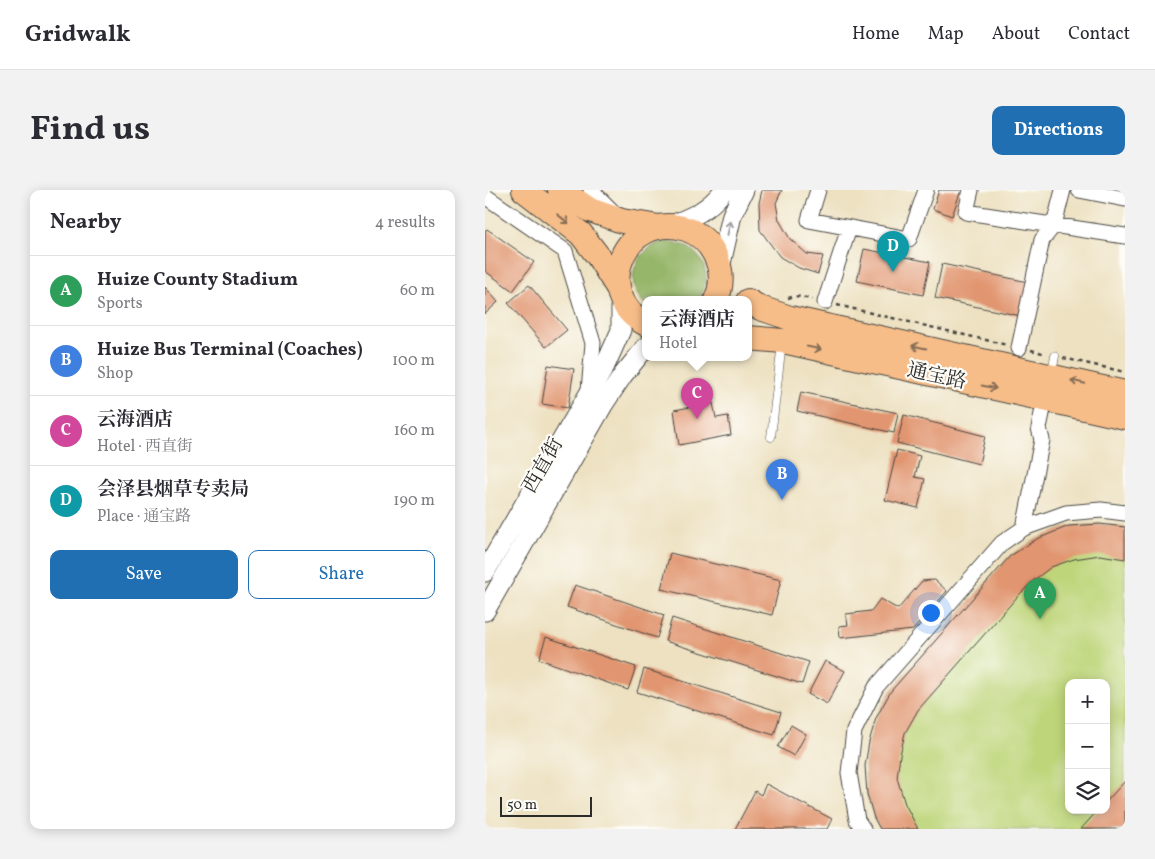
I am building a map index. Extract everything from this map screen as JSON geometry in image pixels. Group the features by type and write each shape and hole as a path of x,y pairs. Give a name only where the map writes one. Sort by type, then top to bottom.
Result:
{"main road":[{"path":"524,190 581,234 598,256 633,315 642,321"},
{"path":"560,190 590,210 622,221 689,230 706,241 712,249 719,282 741,296"},
{"path":"620,293 618,268 626,249 640,234 664,226"},
{"path":"752,303 760,308 790,318 1053,366 1125,393"},
{"name":"通宝路","path":"752,338 783,341 1125,417"}],"street":[{"path":"591,190 622,221"},
{"path":"664,226 697,215 715,202 724,190"},
{"path":"719,282 732,216 744,190"},
{"path":"818,190 809,220 909,239 925,190"},
{"path":"971,190 966,212 1125,236"},
{"path":"1019,348 1042,240 1054,225 1063,190"},
{"path":"1079,190 1125,199"},
{"path":"485,196 565,251 593,343 589,394"},
{"path":"825,302 849,228"},
{"path":"485,572 605,366 621,330 620,293"},
{"name":"西直街","path":"485,611 603,405 623,374 642,352"},
{"path":"1024,528 1042,440 1039,428 1045,399"},
{"path":"863,829 857,820 849,772 854,731 876,687 1003,543 1024,528 1067,513 1101,510 1125,513"}],"lane":[{"path":"771,437 783,341"}],"path":[{"path":"786,299 795,296 825,302 1019,348 1053,366 1125,372"}],"green space":[{"path":"662,242 674,242 693,251 705,268 706,278 700,296 642,296 642,300 634,288 633,278 638,260 652,246"},
{"path":"1100,524 1125,527 1125,829 880,829 874,818 867,794 865,766 876,718 891,691 1010,556 1037,539 1069,526"}],"building":[{"path":"762,190 782,190 776,203 779,220 790,239 807,254 823,256 818,274 799,268 780,257 760,230 759,203"},
{"path":"939,190 961,190 952,216 933,209"},
{"path":"487,229 534,262 513,291 485,271 485,231"},
{"path":"864,249 930,262 923,295 857,281"},
{"path":"942,264 1028,282 1021,316 935,298"},
{"path":"529,285 567,330 546,347 508,303"},
{"path":"485,287 498,302 485,314"},
{"path":"548,365 574,369 568,408 542,404"},
{"path":"801,392 898,413 894,433 797,411"},
{"path":"713,403 716,418 728,416 731,435 679,445 674,410"},
{"path":"904,415 985,436 979,464 897,443"},
{"path":"897,450 920,456 915,477 925,479 918,508 885,500"},
{"path":"1100,524 1125,527 1125,559 1100,555 1074,559 1051,567 1018,596 918,710 905,733 897,778 905,804 918,829 880,829 874,818 867,794 865,766 876,718 891,691 1010,556 1037,539 1069,526"},
{"path":"670,553 781,580 772,615 661,589"},
{"path":"935,580 947,591 913,630 840,638 839,626 848,625 846,614 871,611 880,599 898,609 922,581"},
{"path":"575,585 664,615 657,638 567,607"},
{"path":"672,618 809,662 802,684 665,641"},
{"path":"546,637 636,667 628,690 539,659"},
{"path":"825,661 845,671 827,704 808,694"},
{"path":"644,669 781,712 774,735 637,692"},
{"path":"791,725 806,734 794,756 778,747"},
{"path":"1125,781 1125,829 1081,829 1094,814 1110,814 1110,798"},
{"path":"766,784 832,819 827,829 735,829 755,791 761,795"}],"place":[{"name":"会泽县烟草专卖局","path":"893,272"},
{"name":"云海酒店","path":"697,419"},
{"name":"Huize Bus Terminal (Coaches)","path":"782,500"},
{"name":"Huize County Stadium","path":"1040,619"}]}
